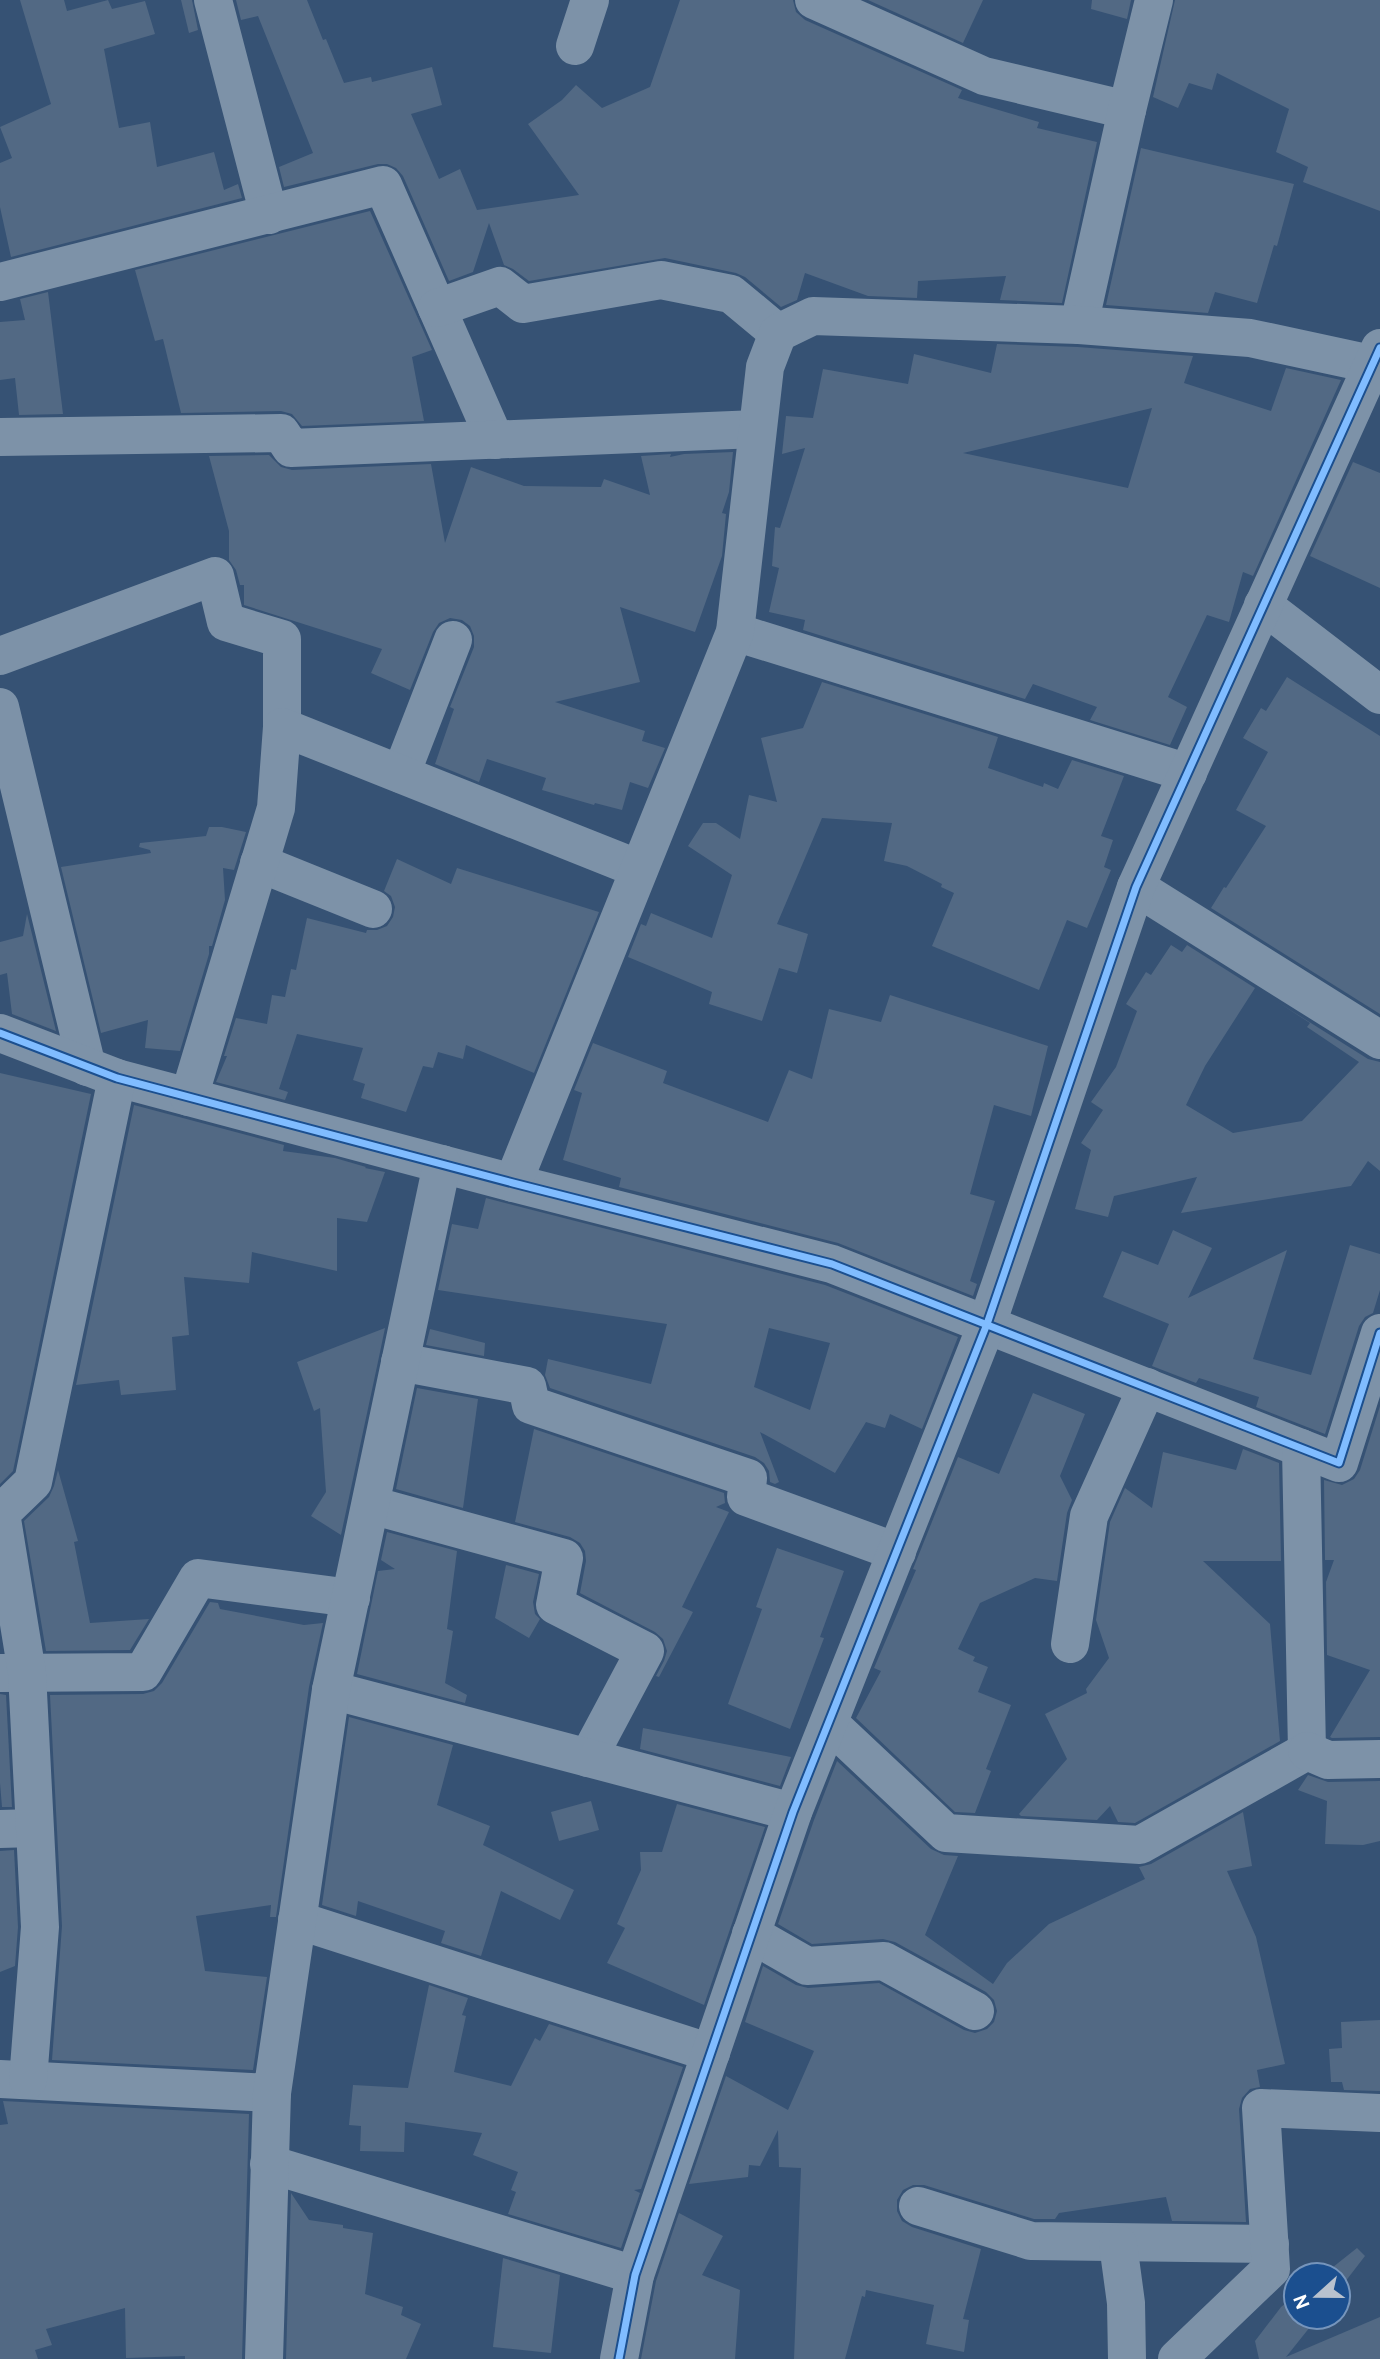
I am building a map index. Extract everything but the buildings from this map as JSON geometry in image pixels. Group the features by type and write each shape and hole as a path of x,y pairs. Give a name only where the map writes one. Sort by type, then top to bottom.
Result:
{"street":[{"path":"213,0 269,215"},
{"path":"575,46 590,0"},
{"path":"814,0 984,76 1127,110"},
{"path":"1079,325 1154,0"},
{"path":"0,282 383,186 495,440"},
{"path":"437,308 500,286 523,304 661,280 731,295 778,333"},
{"path":"513,1183 735,632 765,367 778,333 813,316 1079,325 1250,338 1377,359 1136,887 987,1324 793,1812 635,2275 619,2359"},
{"path":"0,437 281,433 291,448 757,429"},
{"path":"0,656 215,576 226,622 282,639 282,727 276,808 189,1097"},
{"path":"1263,605 1380,695"},
{"path":"735,632 1188,773"},
{"path":"401,774 453,640"},
{"path":"0,707 102,1073 49,1400 33,1482 1,1513 14,1673 17,1829 40,1927 14,2080 272,2093"},
{"path":"282,727 639,869"},
{"path":"259,863 373,909"},
{"path":"1136,887 1380,1040"},
{"path":"0,1033 102,1073 513,1183 832,1264 1339,1463 1380,1333"},
{"path":"264,2359 272,2093 331,1690 442,1164"},
{"path":"400,1362 527,1386 531,1405 748,1478 746,1497 897,1552"},
{"path":"1070,1644 1089,1516 1147,1387"},
{"path":"1301,1448 1307,1751"},
{"path":"370,1505 564,1558 555,1605 645,1651 588,1758"},
{"path":"14,1673 143,1672 198,1578 351,1598"},
{"path":"331,1690 793,1812"},
{"path":"829,1723 946,1833 1140,1845 1307,1751"},
{"path":"1307,1751 1328,1760 1380,1759"},
{"path":"297,1920 711,2053"},
{"path":"751,1934 807,1966 884,1961 975,2011"},
{"path":"1177,2359 1271,2269 1261,2108 1380,2113"},
{"path":"269,2164 635,2275"},
{"path":"918,2206 1031,2241 1270,2244"},
{"path":"1118,2244 1126,2303 1127,2359"}],"cycle path":[{"path":"619,2359 635,2275 793,1812 987,1324 1136,887 1380,348"},
{"path":"0,1033 117,1078 832,1264 1339,1463 1380,1333"}]}
